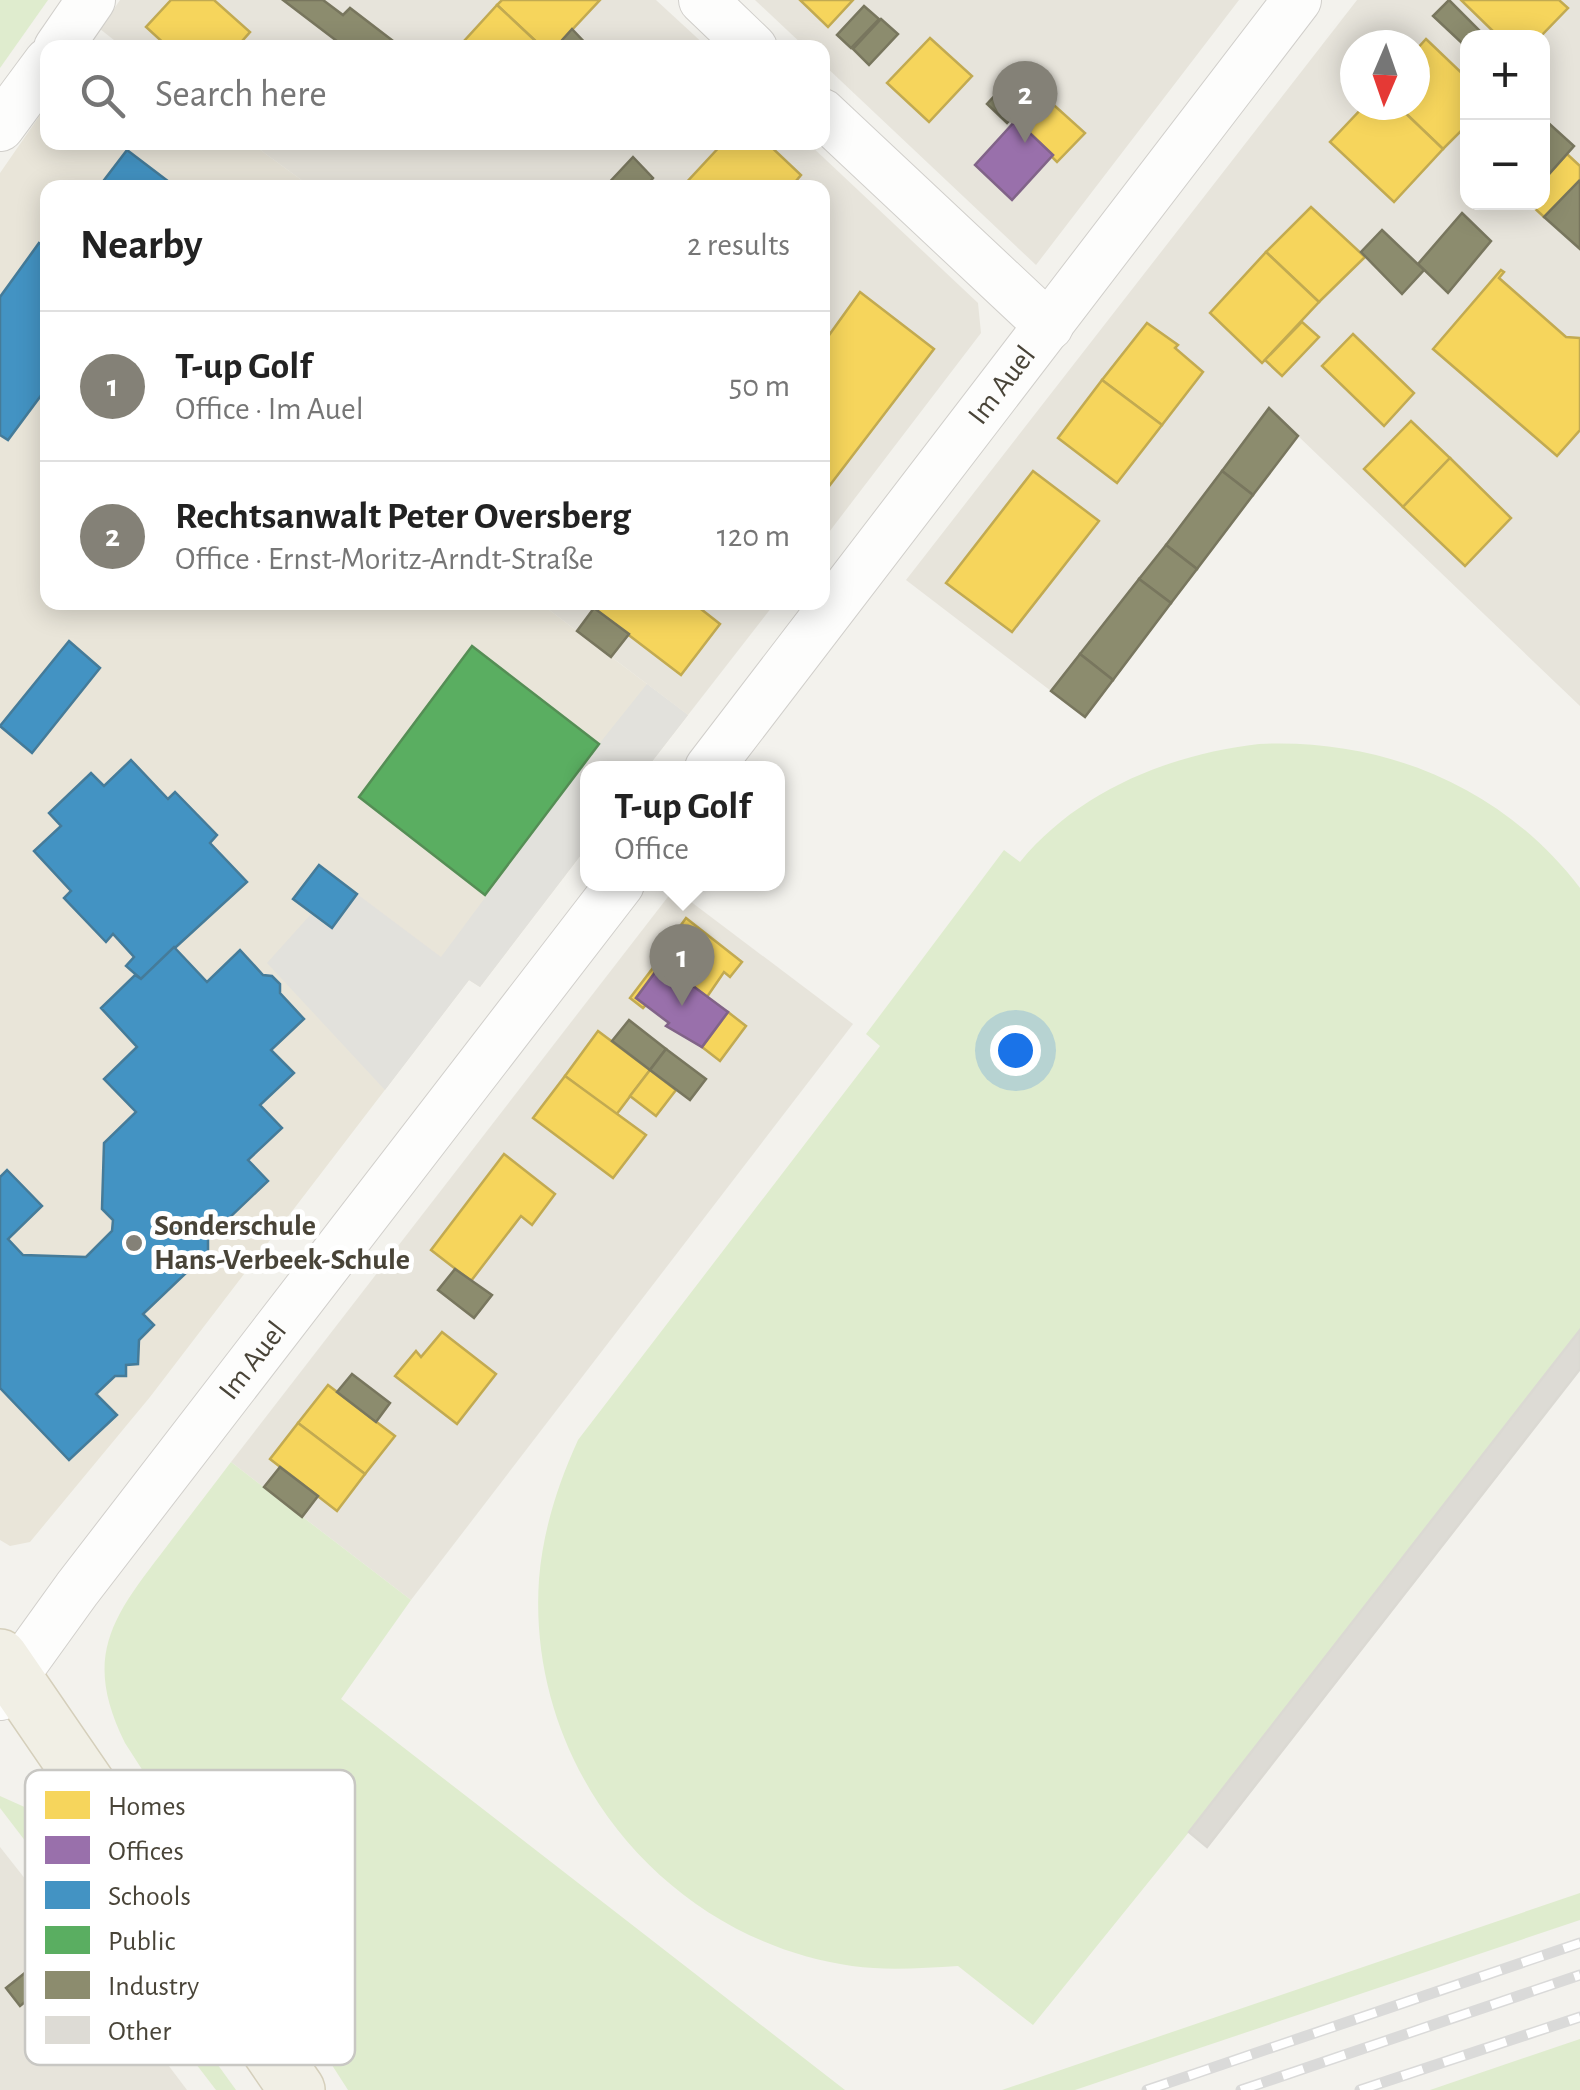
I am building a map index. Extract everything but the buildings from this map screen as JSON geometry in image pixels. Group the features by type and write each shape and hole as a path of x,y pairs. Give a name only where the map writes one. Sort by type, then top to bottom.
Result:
{"main road":[{"path":"5,1678 70,1770"},
{"path":"279,2065 297,2090"}],"street":[{"path":"64,40 92,0"},
{"path":"703,0 745,40"},
{"name":"Im Auel","path":"715,761 1297,0"},
{"path":"0,128 40,73"},
{"path":"830,121 1049,326"},
{"name":"Im Auel","path":"5,1678 615,891"}],"shaded area":[{"path":"120,0 656,0 699,40 114,40 100,29"},
{"path":"755,0 1239,0 1036,265 830,71 830,40 798,40"},
{"path":"1357,0 1580,0 1580,706 1298,436 1085,717 906,580"},
{"path":"40,115 40,150 261,150 301,180 40,180 40,610 549,610 688,715 652,761 580,761 580,856 480,987 469,980 150,1397 30,1542 10,1546 0,1540 0,173"},
{"path":"261,150 815,150 978,303 981,333 830,531 830,180 301,180"},
{"path":"549,610 770,610 688,715"},
{"path":"647,684 688,715 652,761 586,761"},
{"path":"580,770 580,856 480,987 469,980 385,1090 267,963 312,913 332,928 357,894 441,957"},
{"path":"672,891 853,1024 411,1600 231,1462"},
{"path":"0,1847 25,1879 25,2065 168,2065 187,2090 0,2090"}],"green space":[{"path":"0,0 48,0 0,68"},
{"path":"1259,744 1306,744 1351,750 1395,760 1438,776 1478,796 1515,822 1580,888 1580,1369 1207,1847 1189,1832 1033,2025 958,1966 865,1968 784,1949 722,1921 667,1881 620,1833 583,1777 556,1715 541,1648 539,1579 544,1543 558,1490 578,1440 880,1046 866,1034 1004,850 1020,862 1069,815 1128,780 1192,757"},
{"path":"231,1462 411,1600 341,1699 845,2090 348,2090 332,2065 355,2065 355,1770 142,1770 113,1714 105,1664 116,1621 143,1578"},
{"path":"0,1796 25,1807 25,1841 0,1808"},
{"path":"1580,1893 1580,1920 1075,2090 1002,2090"},
{"path":"1580,2039 1580,2090 1430,2090"},
{"path":"197,2065 218,2065 236,2090 216,2090"}],"railway":[{"path":"1147,2090 1580,1943"},
{"path":"1241,2090 1580,1975"},
{"path":"1360,2090 1580,2017"}],"place":[{"name":"Rechtsanwalt Peter Oversberg","path":"1025,143"},
{"name":"T-up Golf","path":"682,1006"},
{"name":"Sonderschule Hans-Verbeek-Schule","path":"134,1243"}]}
